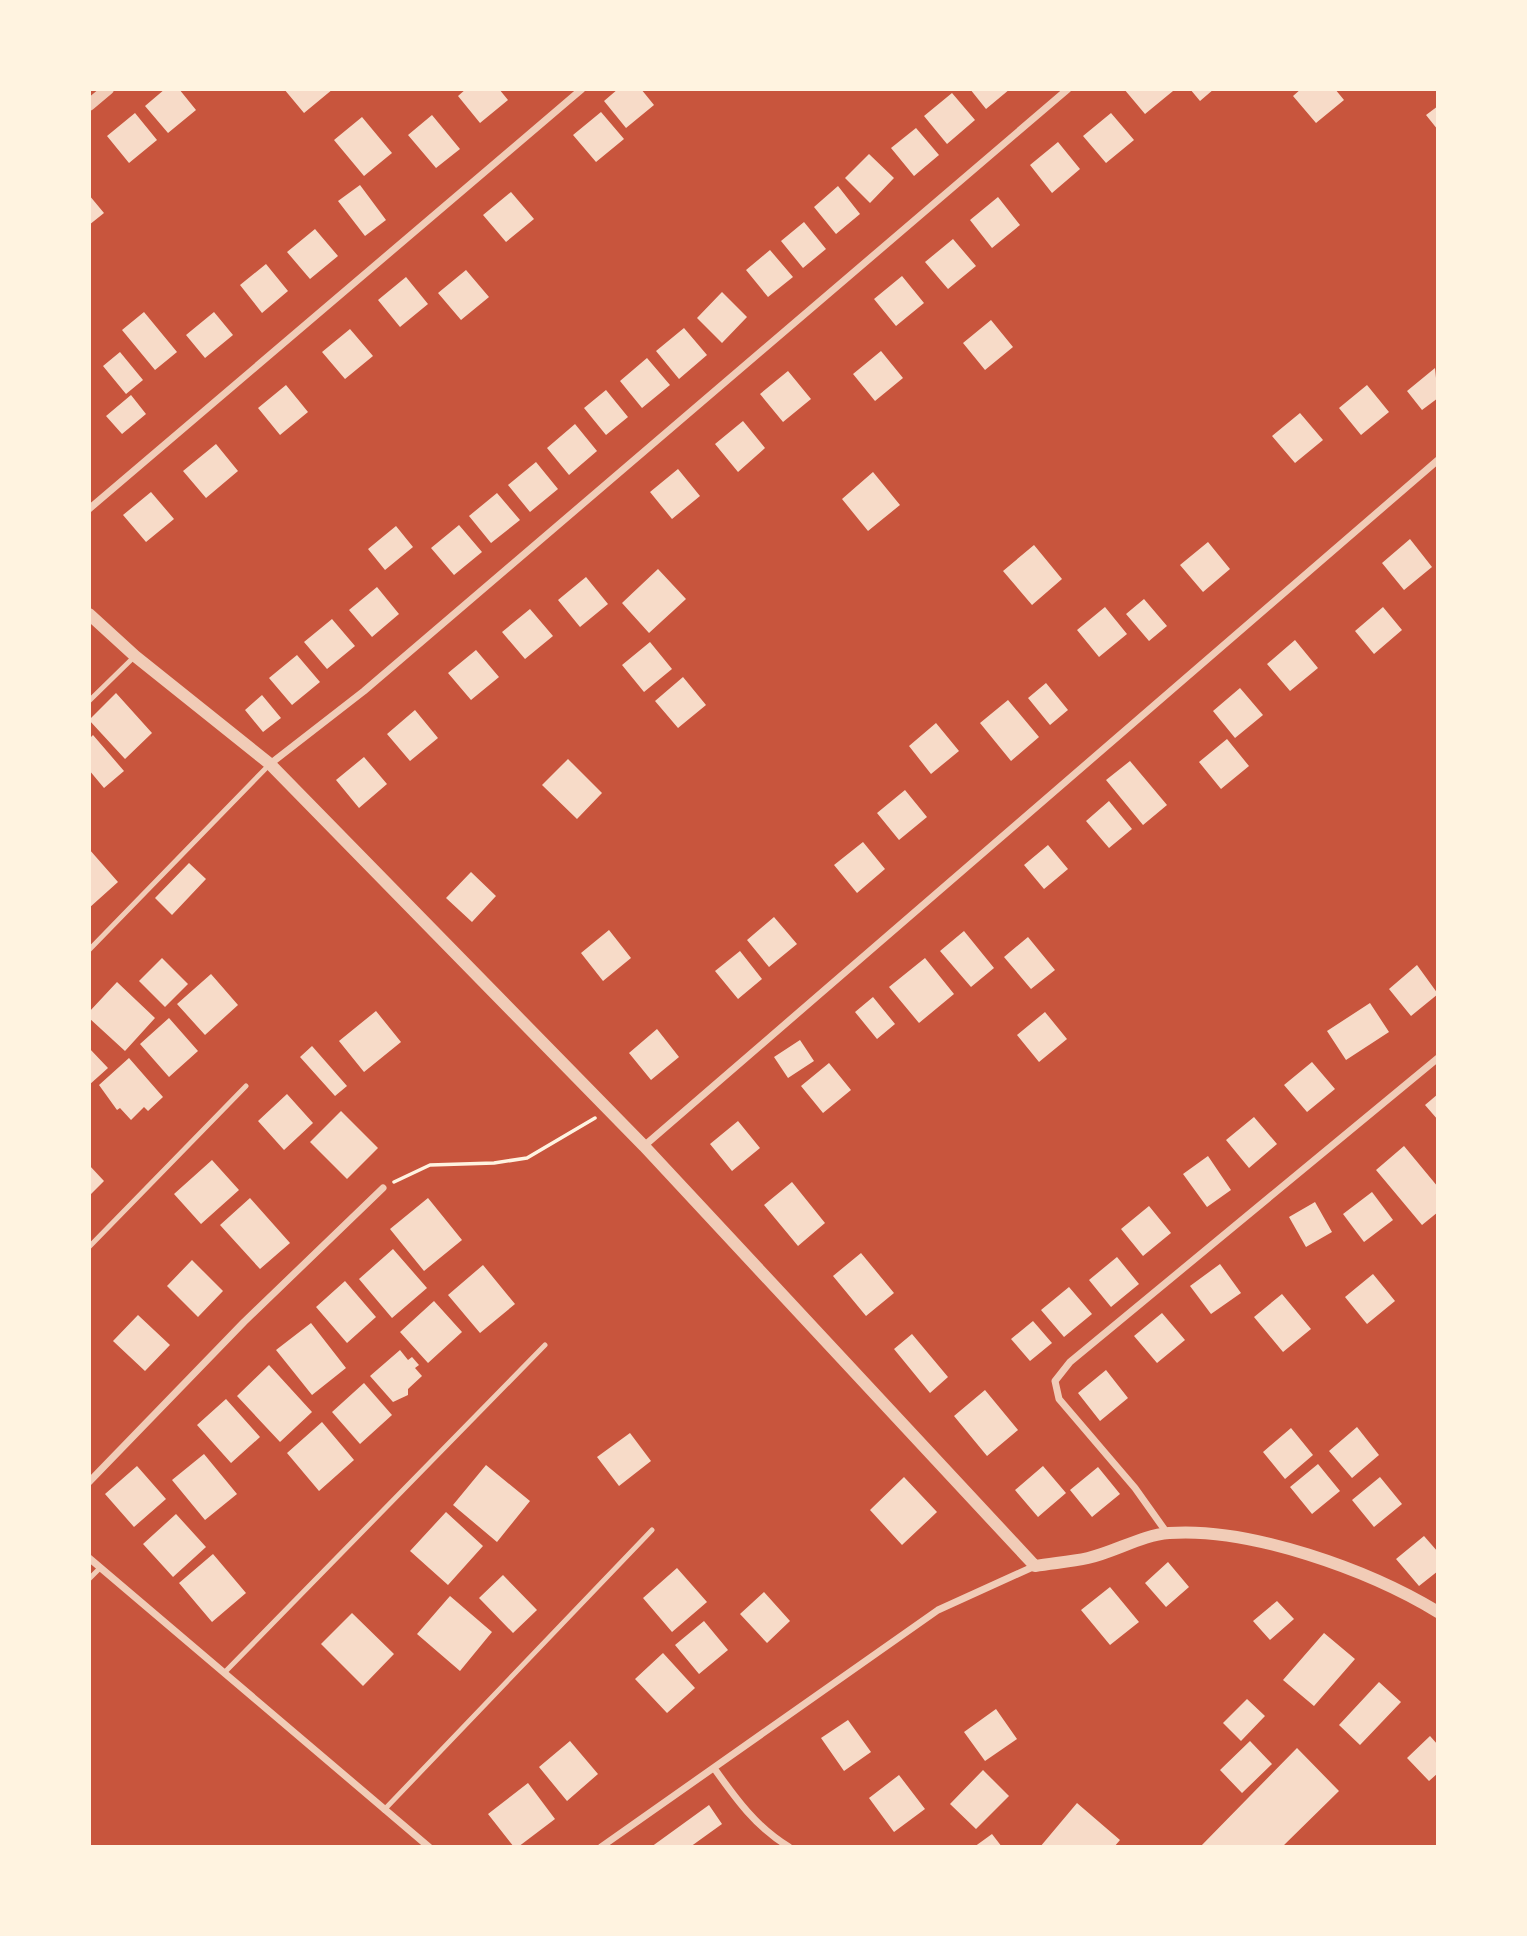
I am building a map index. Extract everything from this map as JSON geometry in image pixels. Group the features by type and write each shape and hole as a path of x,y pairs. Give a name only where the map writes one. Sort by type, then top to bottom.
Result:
{"street":[{"path":"89,105 108,89"},
{"path":"89,509 582,89"},
{"path":"270,764 364,691 1068,89"},
{"path":"644,1146 1438,460"},
{"path":"89,614 135,656 270,764 644,1146 1035,1566"},
{"path":"1167,1533 1135,1488 1059,1399 1055,1381 1070,1362 1438,1058"},
{"path":"89,1482 244,1322 383,1188"},
{"path":"601,1847 938,1610 1035,1566 1088,1558 1167,1533 1232,1534 1349,1570 1414,1598 1438,1612"},
{"path":"89,1558 429,1847"},
{"path":"714,1768 743,1808 769,1834 789,1847"}],"lane":[{"path":"89,701 135,656"},
{"path":"89,950 270,764"},
{"path":"89,1247 246,1086"},
{"path":"224,1673 545,1345"},
{"path":"384,1810 652,1530"},
{"path":"89,1579 100,1568"}],"path":[{"path":"383,1188 430,1165 527,1158 610,1111"}],"building":[{"path":"165,89 179,89 196,110 168,133 145,106"},
{"path":"284,89 333,89 304,113"},
{"path":"466,89 499,89 508,100 480,123 458,96"},
{"path":"618,89 641,89 654,105 626,128 604,101"},
{"path":"970,89 1010,89 986,109"},
{"path":"1124,89 1171,89 1173,91 1145,114"},
{"path":"1190,89 1214,89 1200,101"},
{"path":"1301,89 1335,89 1344,100 1316,123 1293,96"},
{"path":"952,93 975,120 947,144 924,116"},
{"path":"1438,106 1438,130 1426,115"},
{"path":"601,112 624,139 596,162 573,135"},
{"path":"135,113 157,140 129,163 107,136"},
{"path":"1111,113 1134,140 1106,163 1083,136"},
{"path":"432,115 460,149 436,168 408,135"},
{"path":"362,117 392,153 364,176 334,140"},
{"path":"916,128 939,155 914,176 891,148"},
{"path":"1058,142 1080,169 1052,193 1030,165"},
{"path":"869,154 894,178 870,203 845,178"},
{"path":"360,185 386,220 365,236 338,201"},
{"path":"838,186 860,214 836,234 814,207"},
{"path":"511,192 534,219 506,242 483,215"},
{"path":"89,195 104,213 89,225"},
{"path":"998,197 1020,225 992,248 970,220"},
{"path":"804,222 826,249 803,268 781,241"},
{"path":"315,229 338,256 310,279 287,252"},
{"path":"953,239 976,266 948,289 925,262"},
{"path":"770,250 793,277 768,297 746,270"},
{"path":"266,264 288,291 262,313 240,285"},
{"path":"466,270 489,297 461,320 438,293"},
{"path":"902,276 924,303 896,326 874,299"},
{"path":"406,277 428,304 400,327 378,300"},
{"path":"722,292 747,317 722,343 697,318"},
{"path":"144,312 177,352 155,370 122,330"},
{"path":"214,312 233,335 205,358 186,335"},
{"path":"991,320 1013,347 985,370 963,343"},
{"path":"684,328 707,355 679,379 656,351"},
{"path":"350,329 373,356 345,379 322,352"},
{"path":"881,351 903,378 875,401 853,374"},
{"path":"120,352 143,380 126,394 103,366"},
{"path":"647,358 670,385 642,408 620,381"},
{"path":"1435,368 1438,398 1422,410 1407,391"},
{"path":"788,371 811,399 783,422 760,394"},
{"path":"286,385 308,412 280,435 258,408"},
{"path":"1367,385 1389,412 1361,435 1339,408"},
{"path":"606,390 628,417 606,435 584,408"},
{"path":"131,395 146,414 122,434 106,416"},
{"path":"1300,413 1323,440 1295,463 1272,436"},
{"path":"743,421 765,448 738,472 715,444"},
{"path":"575,424 597,451 569,475 547,448"},
{"path":"216,444 238,471 206,498 183,471"},
{"path":"536,462 558,489 530,512 508,485"},
{"path":"678,469 700,496 672,519 650,492"},
{"path":"873,472 900,505 868,531 842,499"},
{"path":"151,492 174,519 146,542 123,515"},
{"path":"497,493 520,520 491,543 469,516"},
{"path":"459,525 482,552 454,575 431,548"},
{"path":"396,526 413,547 385,570 368,549"},
{"path":"1410,539 1432,567 1404,590 1382,563"},
{"path":"1208,542 1230,569 1203,592 1180,565"},
{"path":"1034,545 1062,579 1032,605 1003,571"},
{"path":"658,569 686,599 649,633 622,603"},
{"path":"586,577 608,604 580,627 558,600"},
{"path":"377,587 399,614 372,637 349,610"},
{"path":"1144,599 1167,626 1149,641 1126,614"},
{"path":"1105,607 1127,634 1099,657 1077,630"},
{"path":"1383,607 1402,630 1374,654 1355,631"},
{"path":"530,609 553,636 525,659 502,632"},
{"path":"332,619 355,646 327,669 304,642"},
{"path":"1295,640 1318,668 1290,691 1267,664"},
{"path":"650,642 672,669 644,692 622,665"},
{"path":"476,650 499,677 471,700 448,673"},
{"path":"297,655 320,682 292,705 269,678"},
{"path":"683,677 706,705 678,728 655,701"},
{"path":"1046,683 1068,710 1050,725 1028,698"},
{"path":"1240,688 1263,715 1235,738 1213,711"},
{"path":"116,693 152,733 125,759 89,720"},
{"path":"262,695 281,718 263,732 245,710"},
{"path":"1008,700 1039,737 1011,761 980,723"},
{"path":"415,710 438,738 410,761 387,734"},
{"path":"936,723 959,751 931,774 909,746"},
{"path":"93,735 124,771 104,788 89,770 89,739"},
{"path":"1227,739 1249,766 1221,789 1199,762"},
{"path":"364,757 387,784 359,808 336,780"},
{"path":"568,759 602,793 577,819 542,785"},
{"path":"1130,761 1167,805 1143,825 1106,780"},
{"path":"905,790 927,817 899,840 877,813"},
{"path":"1109,801 1132,829 1109,848 1086,821"},
{"path":"863,842 885,869 857,893 834,865"},
{"path":"1048,845 1068,869 1044,889 1024,865"},
{"path":"89,849 118,882 89,908"},
{"path":"189,863 206,879 172,915 155,898"},
{"path":"471,872 496,896 472,922 446,898"},
{"path":"774,917 797,944 769,967 747,940"},
{"path":"609,930 631,958 603,981 581,953"},
{"path":"964,931 994,968 971,987 940,951"},
{"path":"1028,937 1055,970 1031,989 1004,957"},
{"path":"740,951 762,979 738,999 715,971"},
{"path":"162,958 188,984 165,1007 139,981"},
{"path":"925,958 954,994 919,1023 889,987"},
{"path":"1417,965 1438,994 1411,1016 1389,989"},
{"path":"211,974 238,1005 205,1035 177,1004"},
{"path":"117,982 155,1018 125,1051 89,1018 89,1012"},
{"path":"873,997 895,1024 877,1039 855,1012"},
{"path":"1370,1003 1389,1032 1346,1060 1327,1031"},
{"path":"376,1011 401,1042 364,1072 339,1041"},
{"path":"1045,1012 1067,1039 1039,1062 1017,1035"},
{"path":"169,1018 198,1051 169,1077 140,1044"},
{"path":"657,1029 679,1057 651,1080 629,1053"},
{"path":"800,1040 814,1061 788,1078 774,1057"},
{"path":"312,1046 347,1086 335,1096 300,1057"},
{"path":"89,1048 108,1068 89,1085"},
{"path":"129,1058 163,1097 148,1111 144,1107 131,1120 120,1108 117,1110 99,1085"},
{"path":"1312,1062 1335,1089 1307,1112 1284,1085"},
{"path":"829,1063 851,1090 823,1113 801,1086"},
{"path":"287,1094 313,1123 284,1150 258,1121"},
{"path":"1438,1094 1438,1120 1425,1105"},
{"path":"341,1111 378,1148 347,1179 310,1142"},
{"path":"1254,1117 1277,1144 1249,1168 1226,1140"},
{"path":"738,1121 760,1148 732,1171 710,1144"},
{"path":"1404,1146 1438,1187 1438,1212 1422,1225 1376,1170"},
{"path":"1208,1156 1231,1190 1207,1207 1183,1174"},
{"path":"212,1160 239,1190 201,1224 174,1194"},
{"path":"89,1165 104,1181 89,1196"},
{"path":"792,1182 825,1223 798,1246 764,1205"},
{"path":"1372,1192 1393,1220 1364,1242 1343,1214"},
{"path":"250,1198 290,1243 260,1269 220,1225"},
{"path":"428,1198 462,1240 424,1271 390,1229"},
{"path":"1315,1202 1332,1232 1306,1247 1289,1217"},
{"path":"1149,1206 1171,1233 1143,1256 1121,1229"},
{"path":"393,1249 427,1288 392,1318 359,1279"},
{"path":"861,1253 894,1293 866,1316 833,1276"},
{"path":"1117,1257 1139,1284 1111,1307 1089,1280"},
{"path":"192,1260 223,1291 198,1317 167,1286"},
{"path":"1220,1264 1241,1293 1211,1314 1190,1286"},
{"path":"483,1265 515,1304 480,1333 448,1295"},
{"path":"1373,1274 1395,1301 1367,1324 1345,1297"},
{"path":"345,1281 376,1317 347,1343 316,1307"},
{"path":"1069,1287 1092,1314 1064,1337 1041,1310"},
{"path":"1282,1294 1311,1329 1283,1352 1254,1317"},
{"path":"434,1301 462,1332 428,1363 400,1332"},
{"path":"1162,1313 1185,1340 1157,1363 1134,1336"},
{"path":"138,1315 170,1345 145,1371 113,1341"},
{"path":"1033,1321 1052,1343 1030,1361 1011,1339"},
{"path":"311,1323 346,1368 312,1395 276,1350"},
{"path":"912,1334 948,1377 930,1393 894,1349"},
{"path":"400,1350 408,1360 412,1357 419,1365 415,1368 422,1376 408,1389 408,1395 393,1402 370,1376"},
{"path":"269,1365 312,1412 280,1442 237,1396"},
{"path":"1106,1370 1128,1398 1100,1421 1078,1393"},
{"path":"364,1383 392,1415 360,1444 332,1412"},
{"path":"985,1390 1018,1430 987,1456 954,1416"},
{"path":"226,1399 260,1437 231,1463 197,1425"},
{"path":"322,1422 354,1460 319,1491 287,1453"},
{"path":"1357,1427 1379,1455 1352,1478 1329,1451"},
{"path":"1291,1428 1313,1455 1285,1479 1263,1452"},
{"path":"630,1433 651,1461 619,1486 597,1457"},
{"path":"204,1454 237,1494 205,1520 172,1480"},
{"path":"1318,1464 1340,1491 1312,1514 1290,1487"},
{"path":"486,1465 530,1501 497,1542 453,1505"},
{"path":"137,1466 166,1499 134,1527 105,1494"},
{"path":"1043,1466 1066,1493 1038,1517 1015,1490"},
{"path":"1098,1467 1120,1494 1092,1517 1070,1490"},
{"path":"904,1477 937,1512 902,1545 870,1510"},
{"path":"1380,1477 1402,1504 1374,1527 1352,1500"},
{"path":"446,1512 483,1546 448,1585 410,1551"},
{"path":"176,1514 206,1547 173,1577 143,1544"},
{"path":"1424,1536 1438,1552 1438,1571 1419,1586 1396,1559"},
{"path":"213,1554 246,1593 212,1622 179,1583"},
{"path":"1168,1562 1189,1587 1166,1607 1145,1583"},
{"path":"677,1568 707,1602 672,1632 643,1598"},
{"path":"503,1575 537,1610 513,1633 479,1598"},
{"path":"1110,1587 1139,1622 1110,1645 1081,1610"},
{"path":"764,1592 790,1621 767,1643 740,1614"},
{"path":"450,1596 492,1632 460,1671 417,1634"},
{"path":"1277,1601 1294,1619 1270,1640 1253,1621"},
{"path":"352,1613 394,1654 363,1686 321,1644"},
{"path":"704,1621 728,1650 699,1674 675,1645"},
{"path":"1324,1633 1355,1659 1314,1706 1283,1680"},
{"path":"663,1653 695,1688 667,1713 635,1679"},
{"path":"1379,1682 1401,1702 1360,1745 1339,1725"},
{"path":"1247,1699 1265,1716 1241,1741 1223,1723"},
{"path":"996,1709 1017,1739 985,1761 964,1732"},
{"path":"848,1720 871,1752 844,1771 821,1738"},
{"path":"1430,1736 1438,1745 1438,1773 1429,1781 1407,1758"},
{"path":"570,1741 598,1774 567,1801 539,1767"},
{"path":"1250,1741 1272,1764 1242,1793 1220,1770"},
{"path":"1297,1748 1339,1791 1282,1847 1200,1847"},
{"path":"983,1770 1009,1796 976,1829 950,1804"},
{"path":"899,1775 925,1809 894,1832 869,1798"},
{"path":"528,1783 555,1819 518,1847 514,1847 488,1814"},
{"path":"1077,1803 1120,1840 1114,1847 1040,1847"},
{"path":"709,1805 722,1824 690,1847 651,1847"},
{"path":"992,1834 1002,1847 974,1847"}]}
